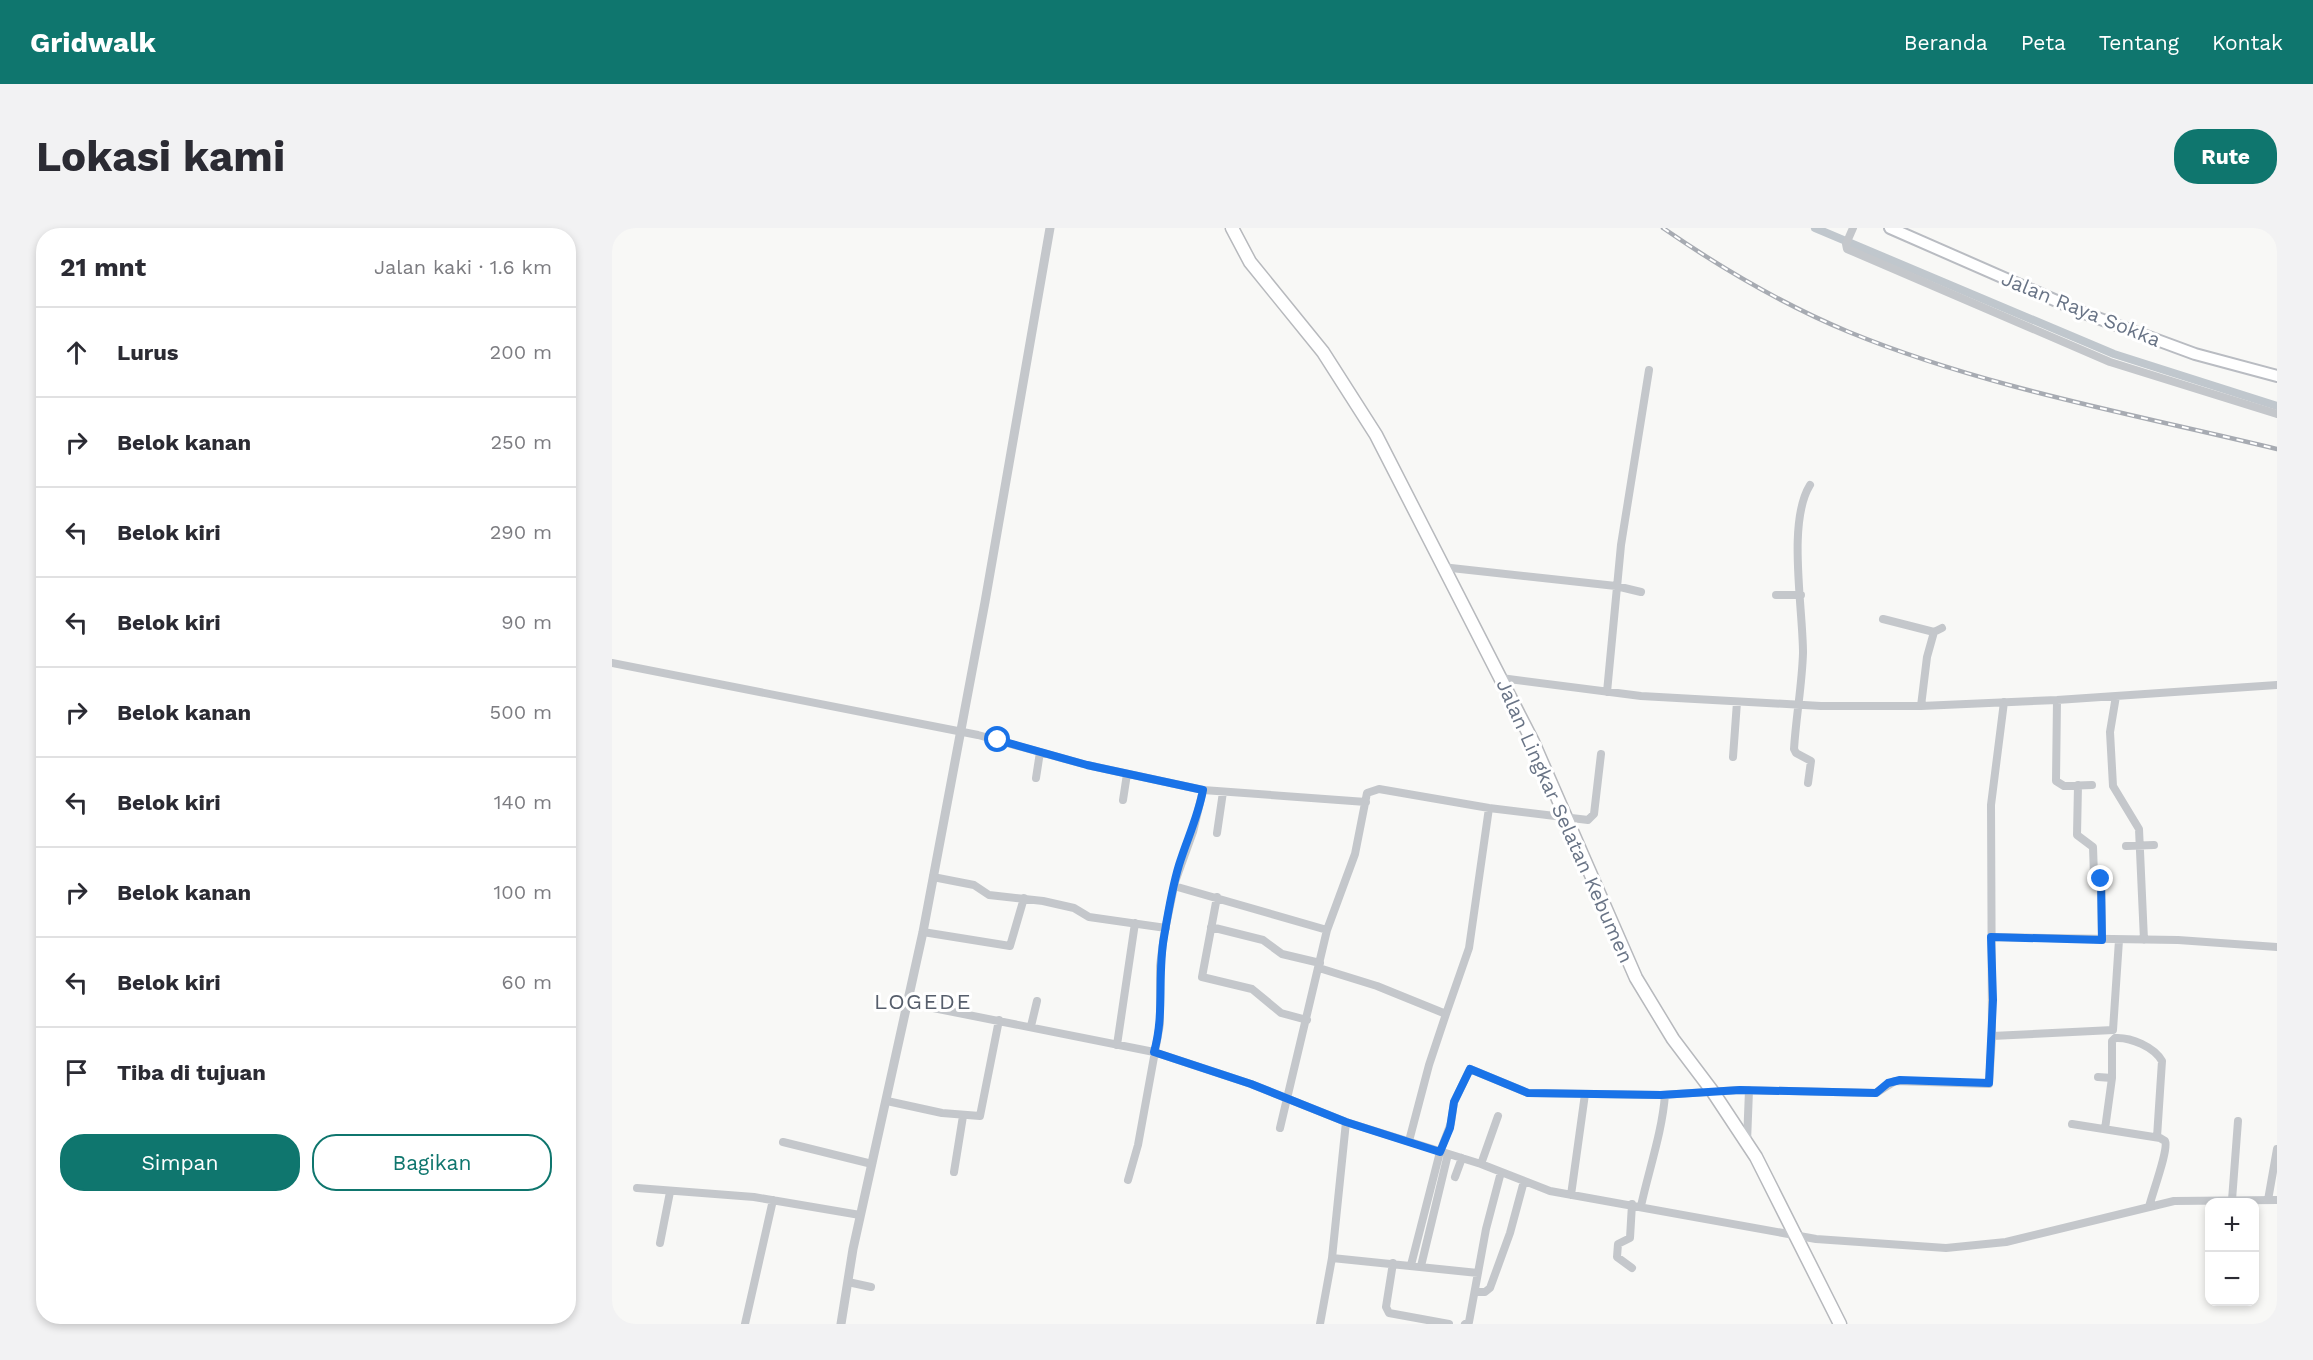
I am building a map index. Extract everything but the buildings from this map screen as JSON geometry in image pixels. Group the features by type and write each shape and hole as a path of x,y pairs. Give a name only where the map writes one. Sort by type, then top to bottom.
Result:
{"highway":[{"name":"Jalan Lingkar Selatan Kebumen","path":"1232,228 1263,280 1316,344 1352,395 1399,478 1442,567 1501,678 1567,817 1636,978 1673,1039 1713,1092 1747,1143 1797,1236 1840,1324"}],"main road":[{"name":"Jalan Raya Sokka","path":"1890,228 2084,313 2195,354 2277,376"}],"street":[{"path":"841,1324 860,1215 923,932 985,602 1050,228"},
{"path":"1852,230 1846,244 1847,249 2110,362 2277,414"},
{"path":"1607,692 1616,586 1649,370"},
{"path":"1808,783 1811,760 1794,752 1803,654 1798,524 1801,507 1810,485"},
{"path":"1442,567 1616,586 1641,592"},
{"path":"1776,595 1801,596"},
{"path":"1883,619 1938,630 1927,657 1921,706"},
{"path":"612,663 998,740 1127,774 1203,790 1366,802"},
{"path":"1501,678 1641,696 1798,705 1921,706 2057,700 2277,685"},
{"path":"2116,696 2110,732 2113,786 2138,826 2141,846 2144,940"},
{"path":"2057,700 2056,781 2060,785 2092,785"},
{"path":"1732,757 1737,702"},
{"path":"1421,1266 1454,1102 1470,1069 1528,1093 1665,1095 1749,1090 1876,1093 1888,1083 1900,1080 1989,1083 1992,1036 1991,805 2004,702"},
{"path":"1036,778 1040,752"},
{"path":"1280,1128 1327,930 1355,854 1370,791 1378,789 1489,808 1588,820 1593,817 1601,754"},
{"path":"1123,801 1127,774"},
{"path":"2078,785 2077,835 2093,847 2094,876 2101,881 2102,940"},
{"path":"1128,1180 1138,1145 1160,1024 1160,966 1174,886 1203,790"},
{"path":"1217,833 1222,792"},
{"path":"1409,1141 1429,1065 1469,948 1489,808"},
{"path":"2126,846 2154,845"},
{"path":"933,877 975,885 989,895 1023,898 1074,908 1089,916 1166,928"},
{"path":"1174,886 1327,930"},
{"path":"1216,897 1202,977 1252,988 1281,1013 1307,1020"},
{"path":"923,932 1011,945 1023,898"},
{"path":"1118,1044 1136,923"},
{"path":"1211,927 1263,940 1282,954 1320,965 1446,1014"},
{"path":"1991,937 2144,940 2277,947"},
{"path":"1992,1036 2107,1032 2115,1027 2119,940"},
{"path":"1031,1026 1037,1001"},
{"path":"908,1003 1154,1052 1287,1098 1346,1122 1481,1164 1550,1191 1632,1204 1797,1236 1914,1247 1957,1247 2006,1242 2149,1207 2205,1200"},
{"path":"887,1101 978,1117 981,1114 999,1020"},
{"path":"2104,1129 2112,1078 2113,1039 2107,1032"},
{"path":"2113,1039 2134,1041 2162,1059 2157,1137"},
{"path":"2098,1077 2112,1078"},
{"path":"1747,1143 1749,1090"},
{"path":"1571,1195 1585,1094"},
{"path":"1641,1206 1653,1151 1663,1122 1665,1095"},
{"path":"954,1172 963,1116"},
{"path":"1481,1164 1498,1116"},
{"path":"2232,1198 2238,1121"},
{"path":"1320,1324 1332,1258 1346,1122"},
{"path":"2072,1125 2157,1137 2166,1141 2168,1149 2157,1176 2149,1207"},
{"path":"783,1142 872,1164"},
{"path":"2273,1200 2277,1149"},
{"path":"1411,1265 1444,1153"},
{"path":"1455,1176 1462,1158"},
{"path":"1465,1324 1469,1322 1486,1229 1501,1172"},
{"path":"1475,1292 1485,1292 1490,1288 1510,1233 1524,1181"},
{"path":"637,1188 773,1200 860,1215"},
{"path":"660,1243 670,1192"},
{"path":"745,1324 773,1200"},
{"path":"1632,1204 1630,1238 1617,1245 1617,1258 1632,1269"},
{"path":"1332,1258 1478,1273"},
{"path":"1393,1263 1386,1307 1389,1313 1449,1324"},
{"path":"849,1282 871,1287"}],"waterway":[{"path":"1815,228 2114,354 2277,406"}],"railway":[{"path":"1663,228 1777,298 1849,332 1901,352 1953,369 2060,398 2277,449"}],"district":[{"name":"LOGEDE","path":"923,1001"}],"route":[{"path":"998,740 1087,765 1203,790 1193,832 1175,882 1164,935 1160,966 1160,1024 1154,1052 1251,1084 1346,1122 1400,1137 1440,1152 1450,1128 1454,1102 1470,1069 1528,1093 1684,1095 1724,1090 1876,1093 1884,1089 1888,1083 1900,1080 1989,1083 1993,1000 1991,937 2102,940 2101,879"}]}
